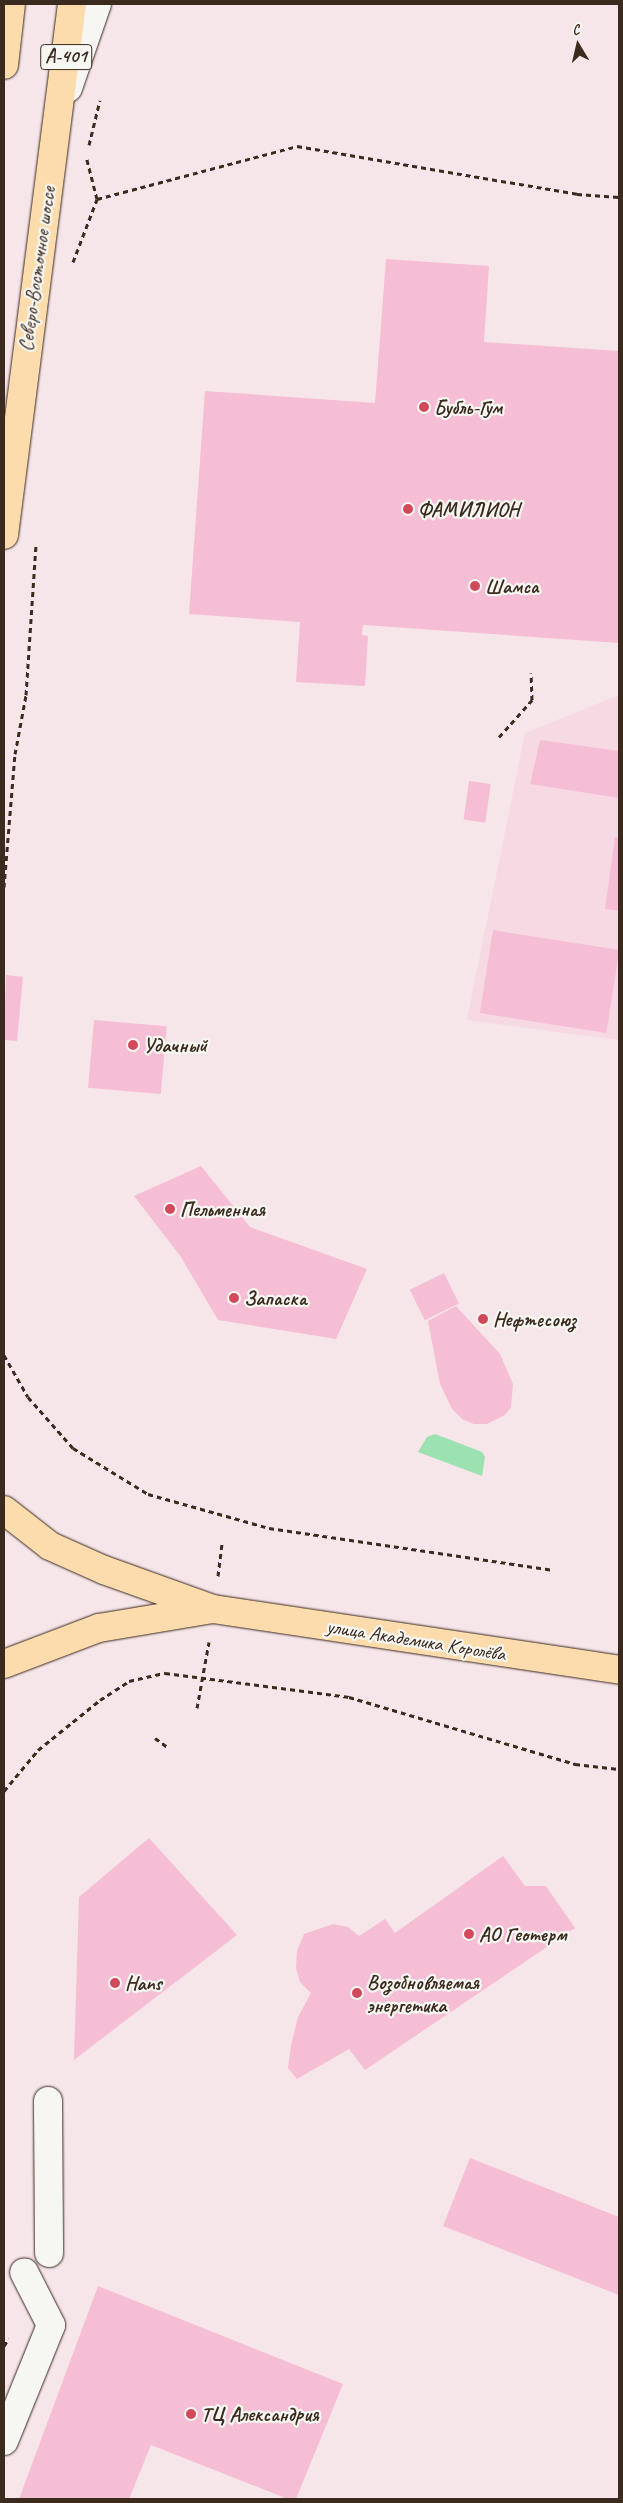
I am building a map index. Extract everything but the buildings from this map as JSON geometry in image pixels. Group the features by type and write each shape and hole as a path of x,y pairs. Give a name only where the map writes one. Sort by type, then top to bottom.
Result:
{"main road":[{"path":"4,65 11,4"},
{"name":"Северо-Восточное шоссе","path":"4,535 18,408 60,111 72,4"},
{"name":"улица Академика Королёва","path":"4,1510 50,1546 104,1570 213,1609 619,1670"},
{"name":"улица Академика Королёва","path":"4,1664 99,1628 213,1609"}],"street":[{"path":"60,111 97,4"},
{"path":"48,2101 49,2253"},
{"path":"4,2441 51,2325 24,2272"}],"path":[{"path":"70,271 97,199 86,156 102,91"},
{"path":"97,199 297,146 576,194 619,197"},
{"path":"4,887 15,754 26,695 36,541"},
{"path":"499,737 532,700 530,673"},
{"path":"4,1356 28,1397 73,1448 148,1494 269,1528 552,1570"},
{"path":"4,1791 38,1750 128,1681 165,1673 204,1676 349,1697 575,1764 619,1769"},
{"path":"198,1708 204,1676"},
{"path":"155,1738 169,1748"}],"shaded area":[{"path":"619,695 619,1040 467,1020 525,733"}],"green space":[{"path":"435,1434 482,1452 485,1457 482,1476 418,1452 427,1437"}],"place":[{"name":"Бубль-Гум","path":"424,407"},
{"name":"ФАМИЛИОН","path":"408,509"},
{"name":"Шамса","path":"475,586"},
{"name":"Удачный","path":"133,1045"},
{"name":"Пельменная","path":"170,1209"},
{"name":"Запаска","path":"234,1298"},
{"name":"Нефтесоюз","path":"483,1319"},
{"name":"АО Геотерм","path":"469,1934"},
{"name":"Hans","path":"115,1983"},
{"name":"Возобновляемая энергетика","path":"357,1993"},
{"name":"ТЦ Александрия","path":"191,2414"}]}
